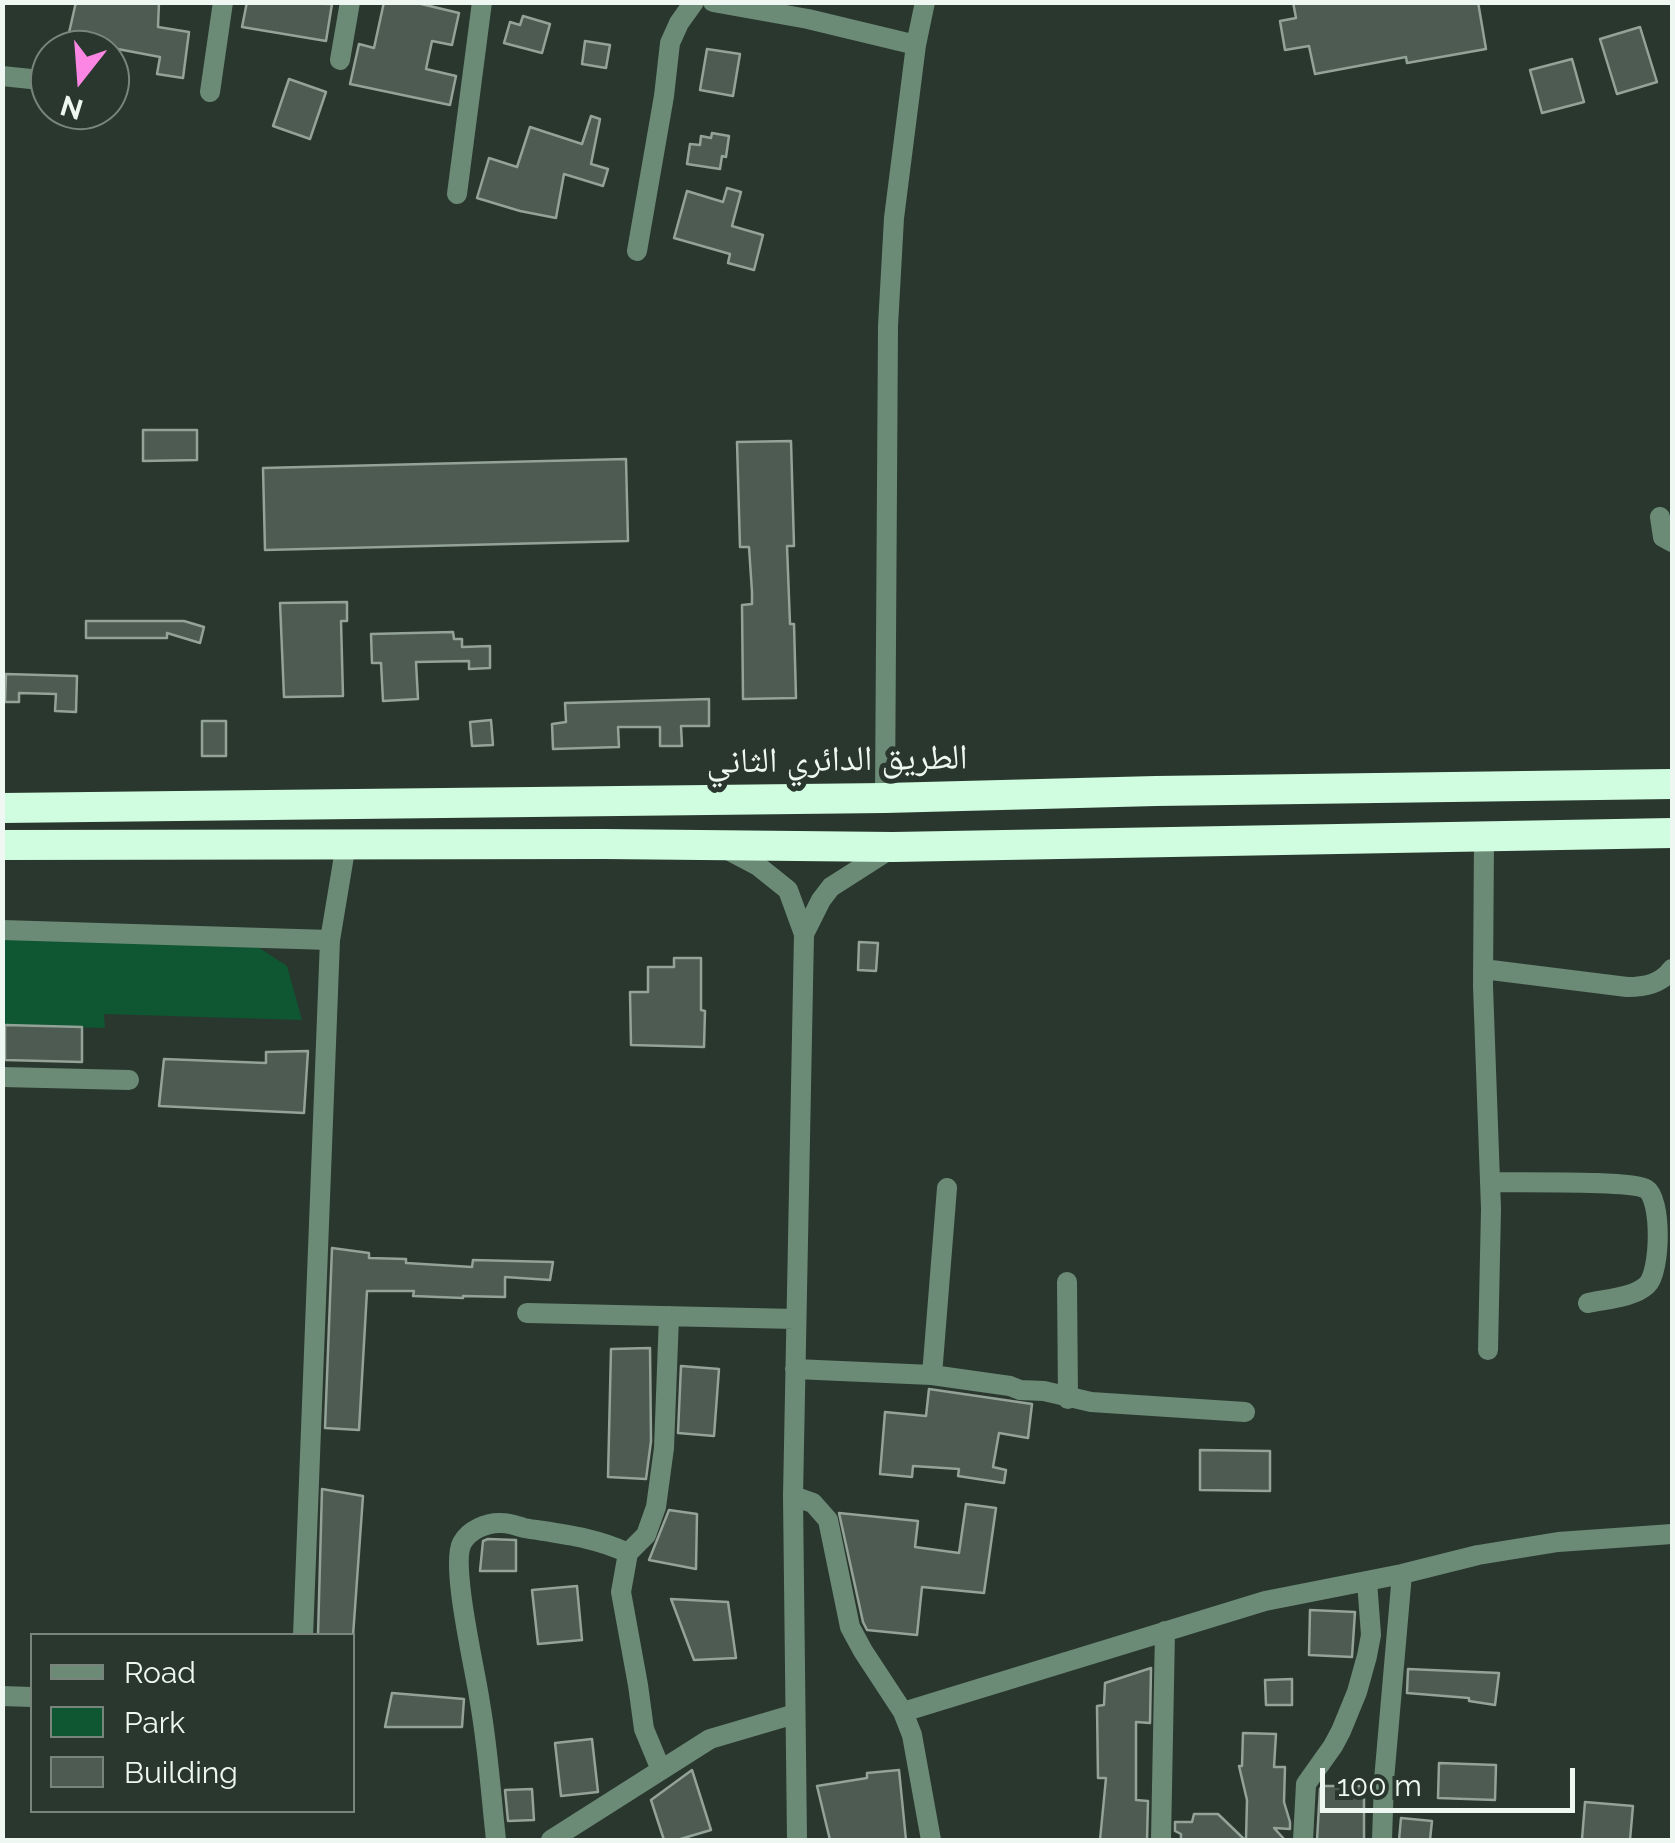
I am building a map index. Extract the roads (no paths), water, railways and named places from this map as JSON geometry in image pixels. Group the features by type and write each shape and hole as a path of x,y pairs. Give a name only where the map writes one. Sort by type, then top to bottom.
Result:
{"highway":[{"name":"الطريق الدائري الثاني","path":"2,808 1672,784"},
{"path":"1463,788 1426,794 1412,801 1413,820 1484,837"},
{"path":"893,847 1207,830 1230,823 1234,810 1222,802 1156,790"},
{"path":"2,845 893,847 1672,833"}],"street":[{"path":"210,92 223,2"},
{"path":"340,60 350,2"},
{"path":"458,194 482,2"},
{"path":"638,251 670,44 694,2"},
{"path":"713,2 916,44"},
{"path":"885,798 888,326 894,218 925,2"},
{"path":"2,76 30,79"},
{"path":"1660,517 1662,537 1672,542"},
{"path":"1484,837 1483,968 1490,1182 1488,1350"},
{"path":"303,1633 330,940 346,844"},
{"path":"722,847 758,866 788,890 804,934 793,1496 797,1840"},
{"path":"804,934 831,887 893,847"},
{"path":"2,930 330,940"},
{"path":"1483,968 1627,986 1658,982 1672,969"},
{"path":"2,1078 128,1080"},
{"path":"1490,1182 1618,1184 1644,1187 1651,1193 1658,1260 1652,1280 1633,1293 1588,1303"},
{"path":"932,1375 947,1188"},
{"path":"1067,1282 1068,1398"},
{"path":"527,1312 796,1319"},
{"path":"661,1770 644,1729 621,1592 628,1553 646,1535 656,1507 664,1448 670,1316"},
{"path":"795,1370 932,1375 1068,1398 1245,1412"},
{"path":"793,1496 813,1503 828,1520 850,1627 912,1735 932,1840"},
{"path":"496,1840 480,1702 467,1641 461,1544 486,1524 502,1522 572,1534 628,1553"},
{"path":"902,1712 1265,1601 1558,1542 1672,1534"},
{"path":"1382,1840 1402,1574"},
{"path":"1303,1840 1306,1784 1341,1731 1366,1656 1371,1635 1367,1581"},
{"path":"1161,1840 1165,1631"},
{"path":"2,1696 30,1697"},
{"path":"551,1840 710,1739 795,1714"}]}
